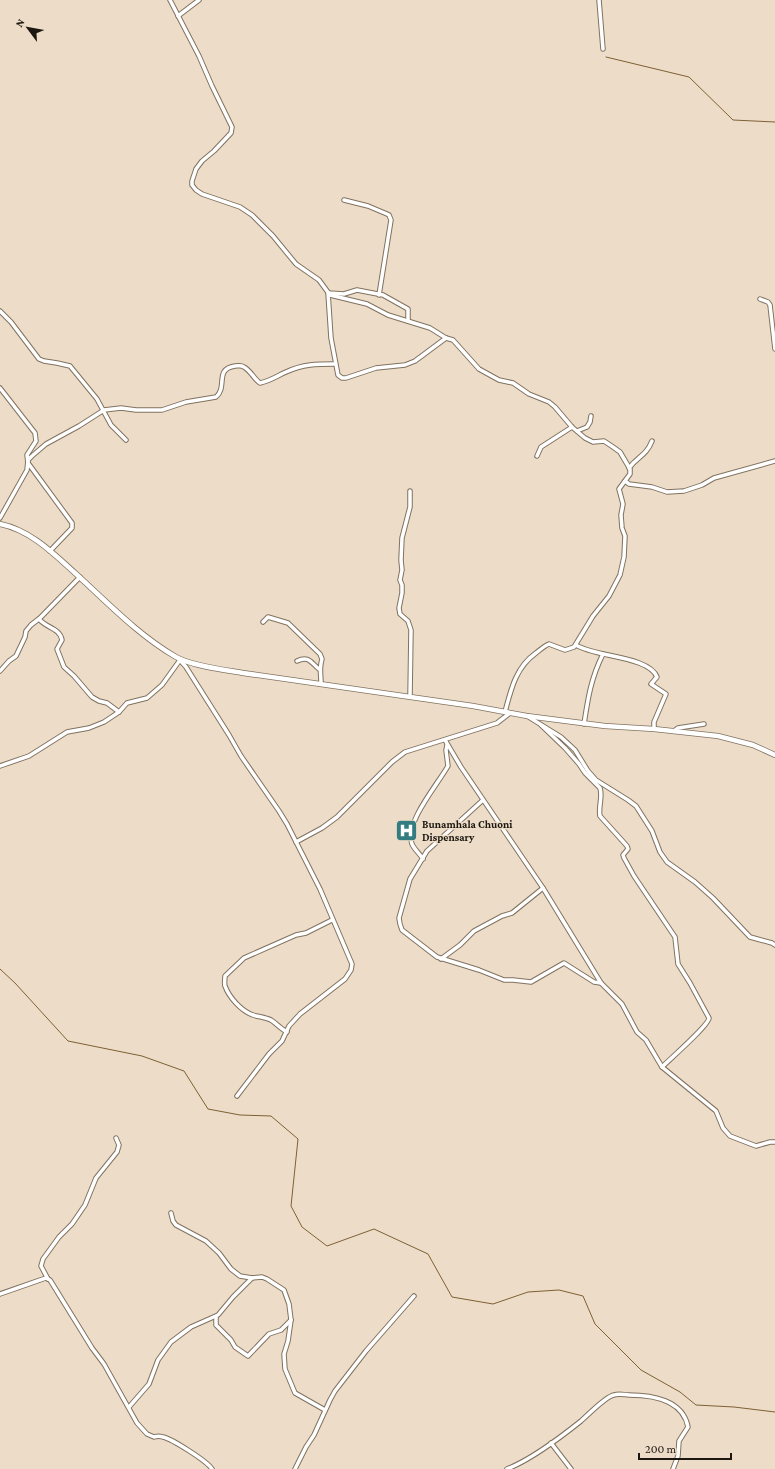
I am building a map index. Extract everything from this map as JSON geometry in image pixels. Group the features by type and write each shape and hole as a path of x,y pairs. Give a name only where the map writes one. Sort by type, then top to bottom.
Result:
{"street":[{"path":"170,0 232,127 231,133 197,167 193,176 192,185 196,190 202,194 232,203 252,215 273,236 296,264 319,280 328,293 340,298 367,304 388,315 430,328 446,338 453,340 474,365 486,374 499,380 513,383 529,394 552,404 572,427 591,442 604,441 620,452 629,468 630,474 621,484 619,489 623,504 621,515 622,528 625,536 624,559 620,575 609,596 587,624 576,645 565,650 549,644 527,659 520,667 516,677 507,713 497,723 412,749 399,756 337,817 322,828 296,842"},
{"path":"178,16 199,0"},
{"path":"598,0 603,49"},
{"path":"344,200 368,206 387,214 391,220 379,295"},
{"path":"328,293 344,294 357,290 386,297 408,309 408,321"},
{"path":"328,293 329,322 335,364 337,373 342,378 376,368 406,365 415,362 446,338"},
{"path":"760,299 768,302 770,305 775,349"},
{"path":"0,311 11,322 39,358 44,361 70,366 97,399 111,425 126,440"},
{"path":"28,463 32,456 46,444 80,426 104,410 121,408 136,410 162,410 186,402 216,397 222,390 223,373 227,368 233,366 242,366 260,382 270,380 286,372 309,364 335,364"},
{"path":"0,388 35,433 36,441 27,455 27,470 0,518"},
{"path":"577,431 587,427 591,416"},
{"path":"538,456 541,447 572,427"},
{"path":"629,468 634,462 645,454 652,441"},
{"path":"625,481 629,484 651,487 667,492 684,491 699,486 714,478 775,461"},
{"path":"28,463 72,523 72,528 50,551"},
{"path":"410,491 410,507 402,538 402,570 400,580 402,585 402,593 399,608 400,614 408,622 411,630 410,696"},
{"path":"0,524 18,529 43,545 142,633 179,659 209,667 410,696 527,716 584,724 710,735 753,745 775,755"},
{"path":"0,672 9,661 16,656 25,638 26,631 31,625 39,619 80,577"},
{"path":"263,622 268,617 288,623 321,656 322,659 319,669"},
{"path":"39,619 61,636 62,640 57,649 64,667 92,697 107,703 119,712"},
{"path":"576,645 585,650 632,661 655,672 657,677 651,684 666,694 654,722 654,729"},
{"path":"584,724 589,689 595,670 603,654"},
{"path":"297,661 302,658 308,659 319,669 321,674 321,683"},
{"path":"0,766 30,756 67,732 89,728 104,722 119,712 127,703 142,700 152,694 165,681 179,659"},
{"path":"179,659 279,811 320,889 352,964 351,970 345,979 303,1011 289,1026 282,1041 269,1054 237,1096"},
{"path":"527,716 561,737 575,750 588,771 596,780 636,806 652,831 660,852 667,862 696,882 750,937 774,944 775,938"},
{"path":"673,732 678,728 704,724"},
{"path":"541,725 568,752 585,773 600,788 600,816 627,846 628,849 623,855 624,858 634,876 675,937 678,964 710,1018 700,1031 662,1067"},
{"path":"445,740 483,800 543,888 601,983 622,1004 638,1032 646,1040 662,1067 716,1111 723,1128 730,1136 756,1146 775,1142"},
{"path":"423,859 412,844 412,829 419,811 448,766 446,750 447,745"},
{"path":"483,800 428,851 410,879 399,918 405,934 441,959 479,970 500,979 530,982 564,963 594,982 601,983"},
{"path":"441,959 460,945 474,931 500,917 512,913 543,888"},
{"path":"287,1032 271,1020 261,1016 252,1015 242,1008 230,996 225,986 225,976 244,958 296,935 306,933 332,920"},
{"path":"116,1138 119,1145 117,1152 96,1178 85,1205 72,1224 59,1237 43,1259 41,1263 43,1270 92,1348 104,1364 137,1423 147,1434 154,1437 159,1436 167,1438 202,1460 212,1469"},
{"path":"171,1213 176,1225 206,1241 219,1253 231,1269 237,1274 252,1278 268,1278 284,1290 289,1304 291,1320 288,1341 284,1354 285,1369 295,1393 325,1410"},
{"path":"129,1407 148,1384 158,1360 171,1342 191,1327 216,1316 252,1278"},
{"path":"0,1294 38,1280 48,1279"},
{"path":"295,1469 306,1447 314,1436 330,1400 344,1378 414,1296"},
{"path":"216,1316 216,1324 218,1328 231,1340 235,1347 248,1356 269,1334 278,1332 291,1320"},
{"path":"507,1469 551,1443 614,1395 641,1395 655,1397 675,1406 683,1412 688,1423 688,1429 679,1443 678,1456 673,1469"},
{"path":"551,1443 572,1469"}],"waterway":[{"path":"606,57 689,77 733,120 775,122"},
{"path":"0,969 15,983 68,1041 142,1056 184,1071 208,1109 240,1115 271,1116 298,1139 291,1206 302,1227 327,1246 374,1229 428,1254 452,1297 493,1304 528,1292 559,1290 583,1296 595,1324 641,1370 680,1392 696,1405 734,1407 775,1412"}],"place":[{"name":"Bunamhala Chuoni Dispensary","path":"407,830"}]}
